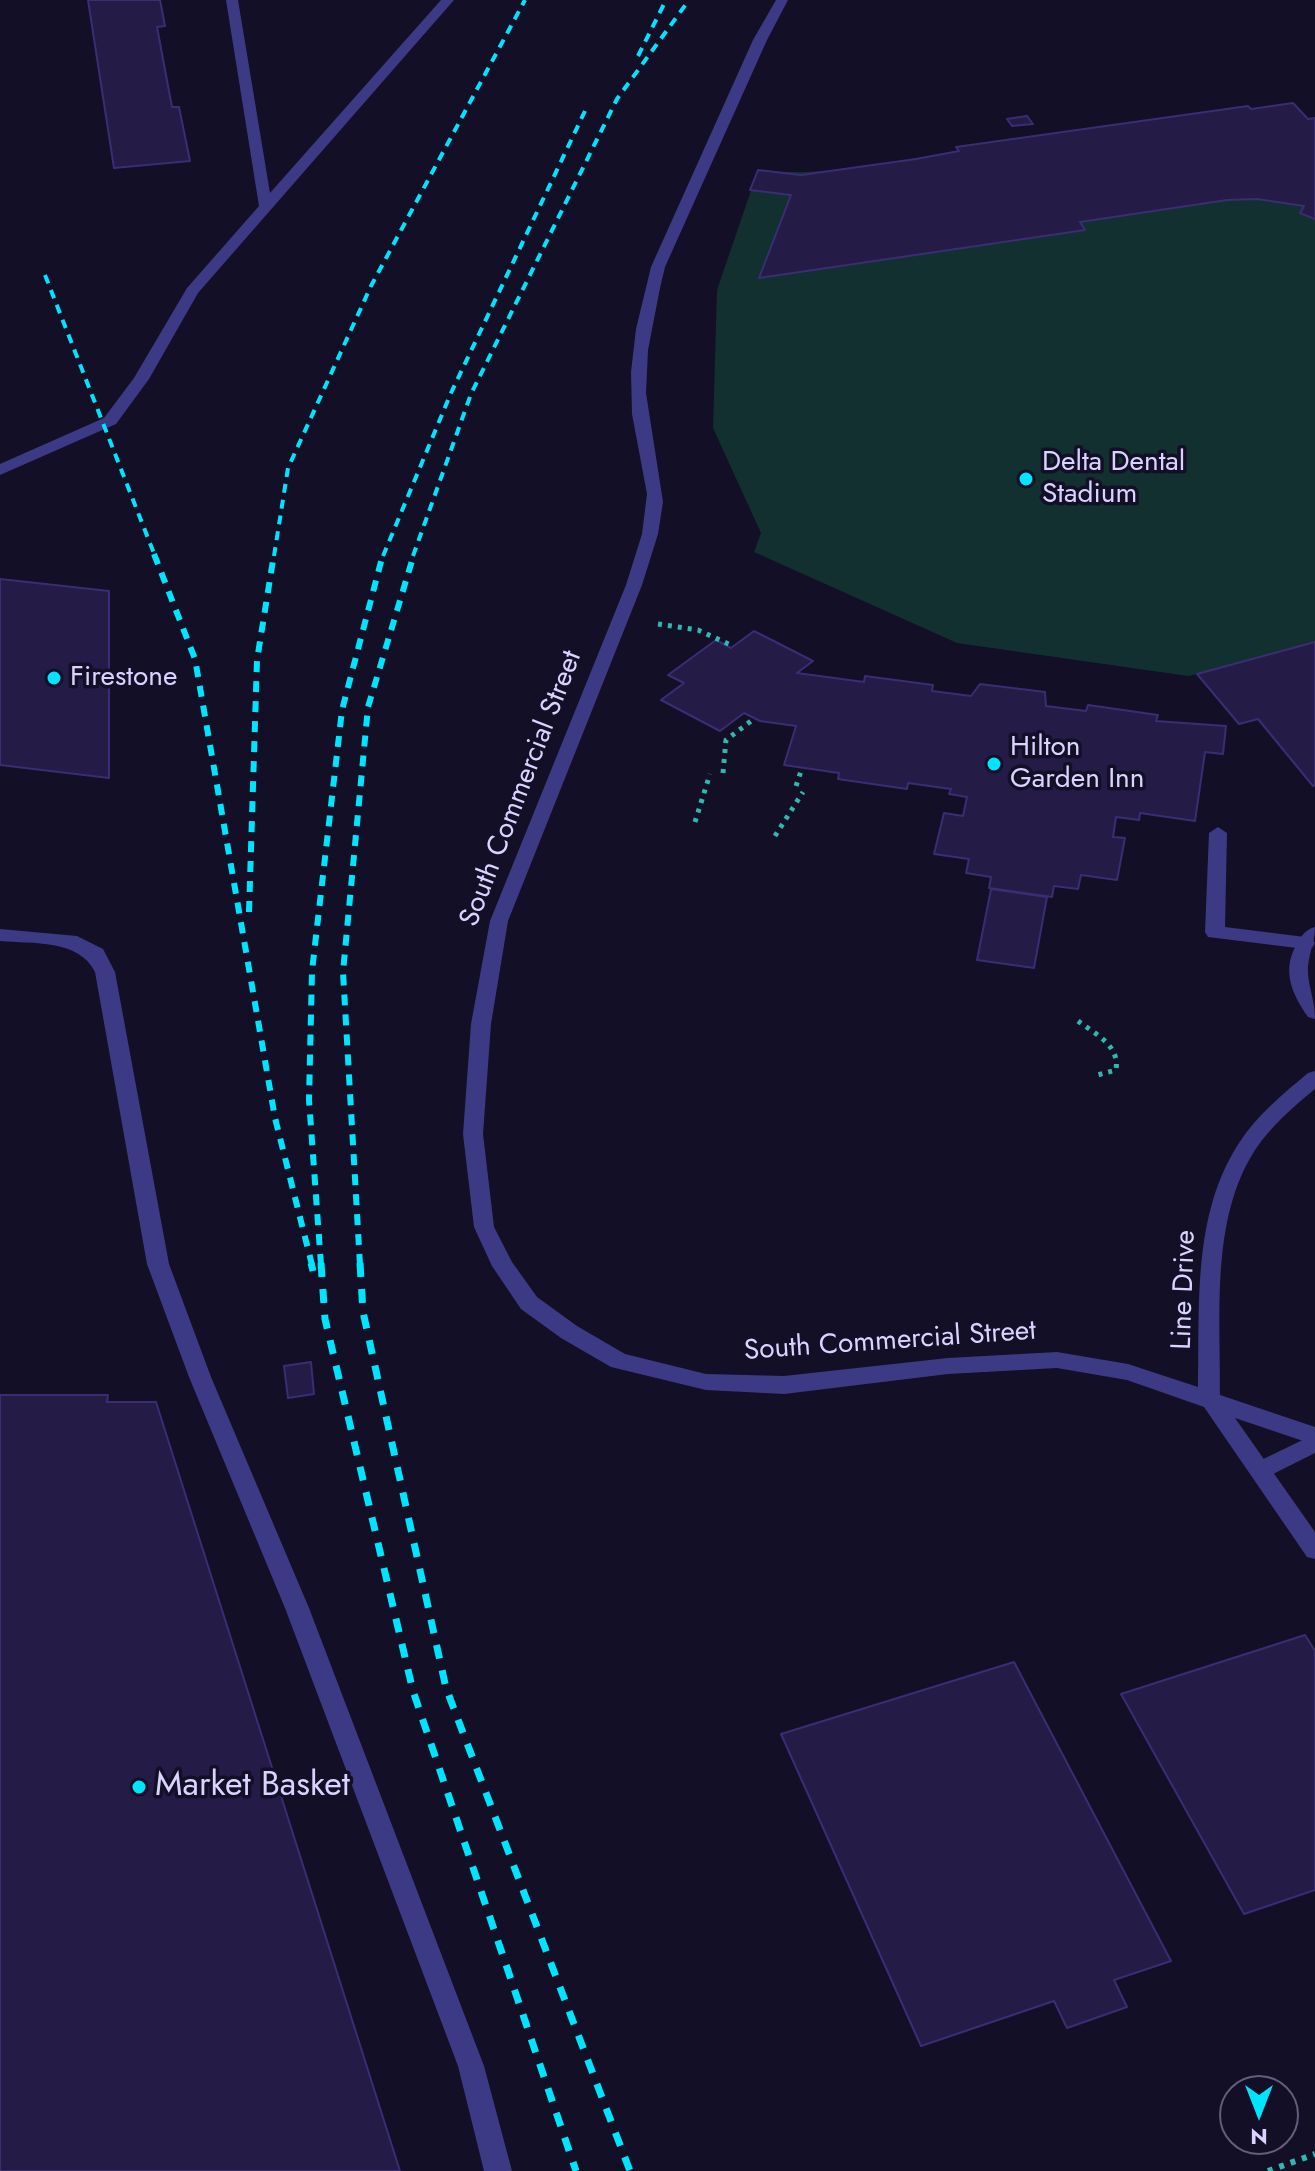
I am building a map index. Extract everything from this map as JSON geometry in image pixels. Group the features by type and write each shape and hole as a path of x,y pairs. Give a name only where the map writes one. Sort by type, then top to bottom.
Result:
{"street":[{"path":"232,0 265,205"},
{"path":"0,470 110,421 141,379 192,291 448,0"},
{"name":"South Commercial Street","path":"782,0 760,40 658,267 650,295 640,344 639,388 642,435 655,499 652,529 634,585 499,921 481,1024 473,1134 484,1227 503,1266 529,1303 569,1332 619,1361 662,1374 745,1385 784,1385 948,1366 1057,1360 1128,1372 1209,1397 1315,1436"},
{"path":"1218,833 1215,932 1310,938 1297,964 1299,988 1315,1012"},
{"path":"0,935 70,941 96,954 105,972 158,1264 200,1377 297,1608 471,2066 498,2171"},
{"name":"Line Drive","path":"1209,1397 1213,1227 1230,1170 1262,1124 1315,1078"},
{"path":"1209,1397 1315,1550"},
{"path":"1261,1470 1315,1443"}],"path":[{"path":"656,623 698,630 733,646"},
{"path":"723,773 726,740 755,718"},
{"path":"796,786 802,768"},
{"path":"695,822 710,774"},
{"path":"775,836 803,792"},
{"path":"1078,1021 1116,1051 1119,1061 1116,1070 1094,1076"},
{"path":"1268,2171 1315,2154"}],"green space":[{"name":"Delta Dental Stadium","path":"1293,103 1308,119 1315,118 1315,785 1258,719 1239,724 1197,674 1188,676 957,643 754,552 761,533 713,428 717,290 758,170 809,172 859,167 958,151 956,147 1248,106 1251,109"}],"building":[{"path":"88,0 160,0 165,26 157,27 172,107 179,107 190,161 114,168"},
{"path":"1293,103 1308,119 1315,118 1315,219 1300,213 1304,206 1257,199 1227,200 1080,222 1085,230 759,278 791,195 750,190 758,170 801,175 959,151 956,147 1248,106 1251,109"},
{"path":"1027,116 1033,124 1012,126 1007,119"},
{"name":"Firestone","path":"0,579 109,591 109,778 0,765"},
{"name":"Hilton Garden Inn","path":"754,631 813,661 797,673 864,682 865,676 933,685 932,691 971,696 980,684 1045,692 1046,706 1086,711 1088,705 1158,715 1156,721 1226,726 1223,754 1205,752 1195,821 1140,813 1139,820 1116,817 1113,837 1125,838 1117,880 1081,875 1078,889 1054,886 1052,897 989,888 991,877 966,873 969,859 934,854 944,813 963,816 967,797 949,794 951,789 908,783 907,789 838,779 839,773 784,765 796,726 760,721 744,713 720,731 661,700 684,683 668,675 716,640 731,648"},
{"path":"1315,642 1313,786 1258,719 1239,724 1197,674"},
{"path":"991,889 1047,897 1034,968 977,960"},
{"path":"311,1362 314,1394 288,1398 284,1366"},
{"name":"Market Basket","path":"0,1395 108,1395 107,1402 156,1402 400,2171 0,2171"},
{"path":"1305,1635 1315,1651 1315,1890 1244,1914 1121,1694"},
{"path":"1014,1662 1171,1961 1114,1980 1127,2007 1067,2028 1054,2001 921,2046 781,1734"}],"railway":[{"path":"274,556 288,468 371,286 525,0"},
{"path":"638,56 666,0"},
{"path":"413,556 471,394 617,99 689,0"},
{"path":"383,556 451,393 585,111"},
{"path":"45,275 155,556"},
{"path":"154,554 195,659 275,1118 312,1265"},
{"path":"249,912 257,660 274,554"},
{"path":"321,1265 309,1100 312,971 342,710 383,554"},
{"path":"360,1265 343,972 368,707 414,554"},
{"path":"311,1263 313,1271"},
{"path":"321,1263 325,1319 413,1691 576,2171"},
{"path":"360,1263 363,1312 446,1688 630,2171"}],"place":[{"name":"Delta Dental Stadium","path":"1026,479"},
{"name":"Firestone","path":"54,678"},
{"name":"Hilton Garden Inn","path":"994,764"},
{"name":"Market Basket","path":"139,1787"}]}
